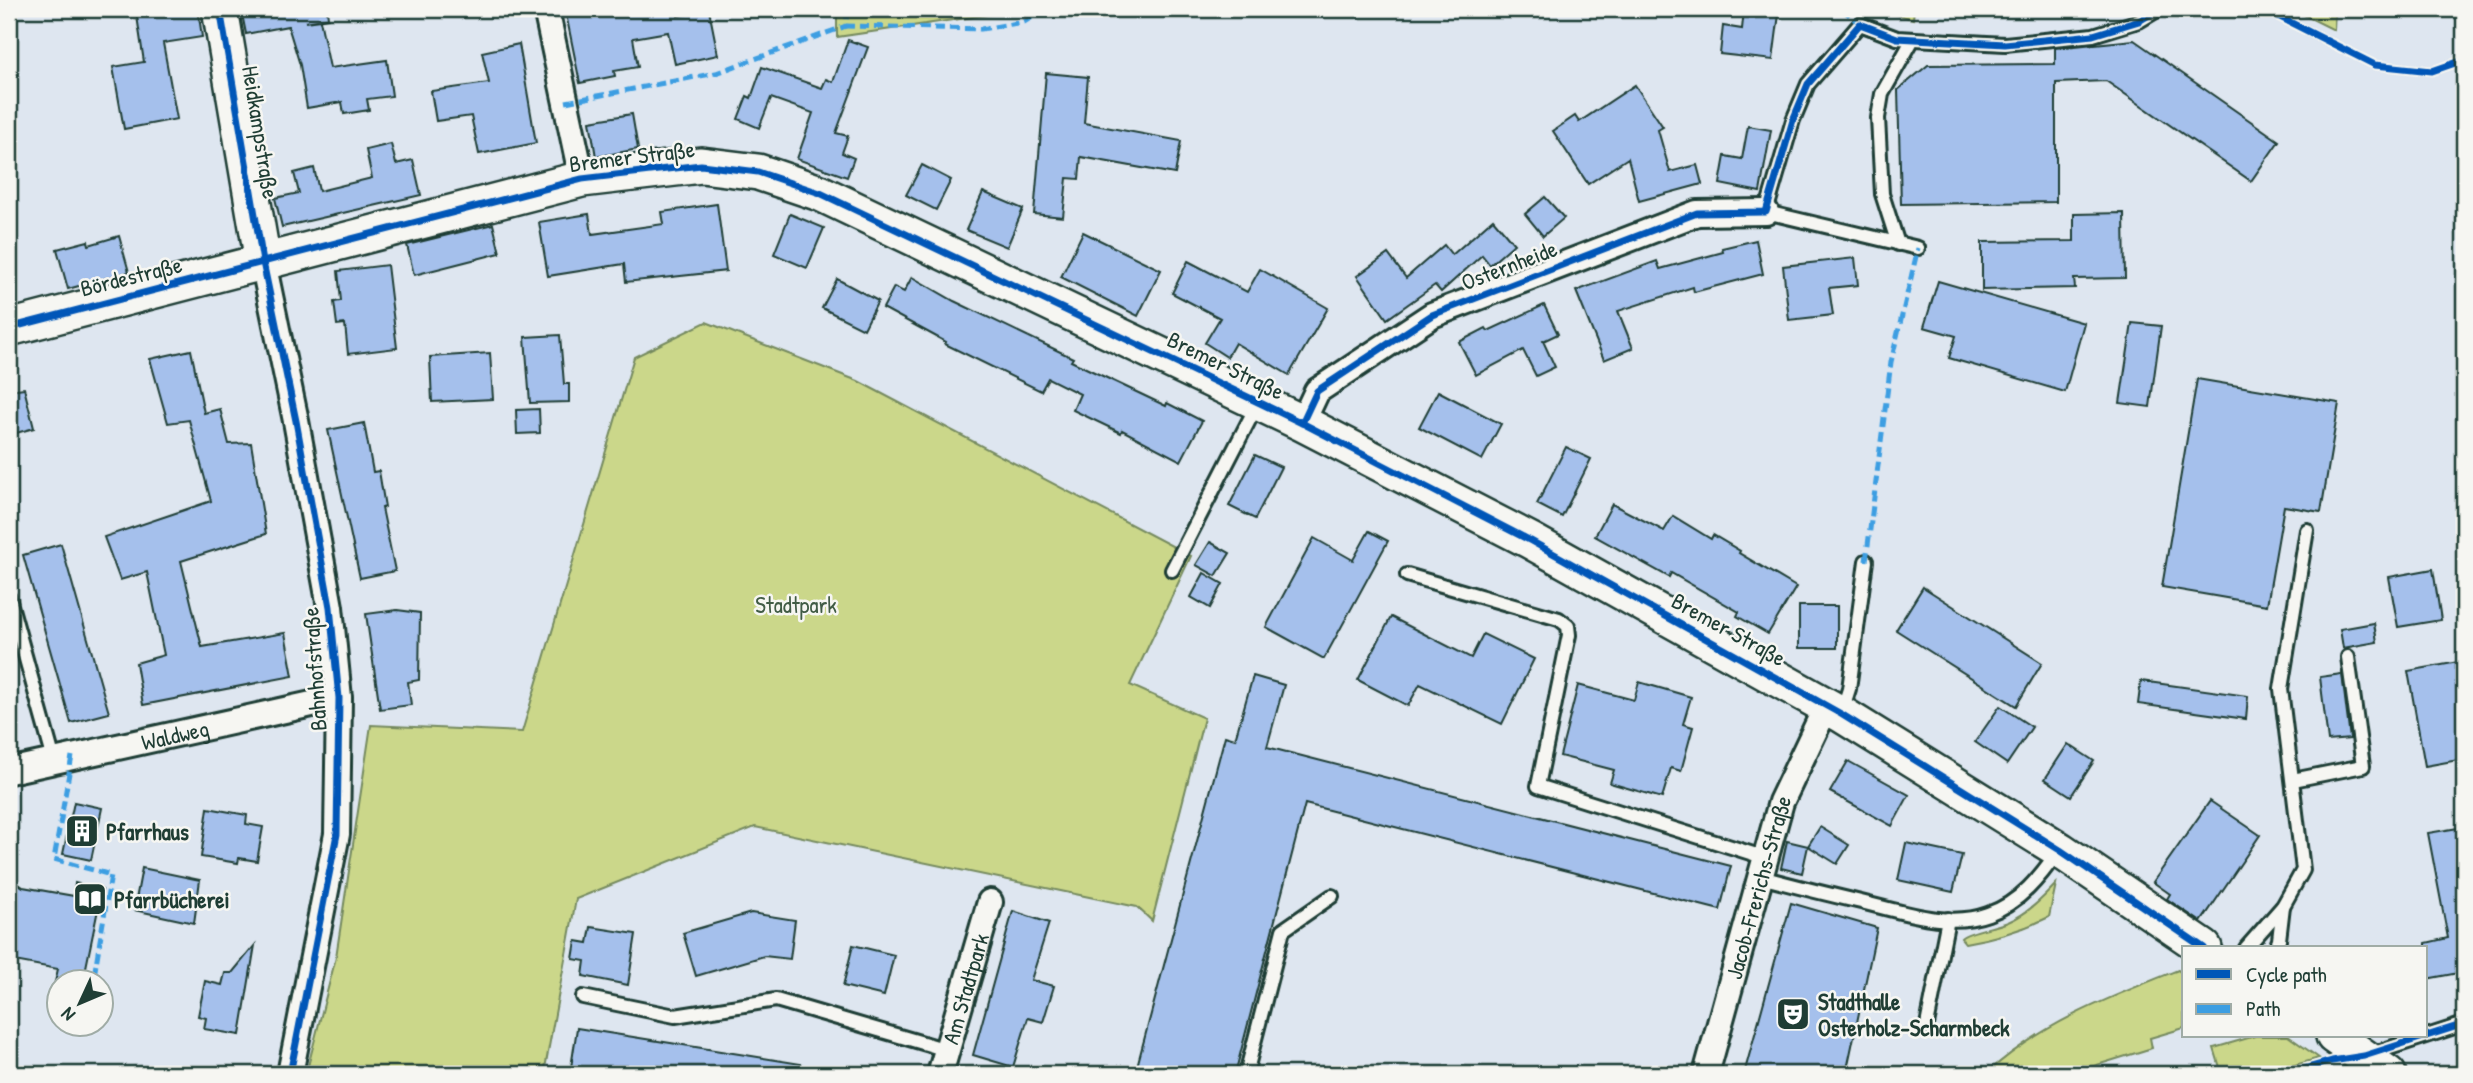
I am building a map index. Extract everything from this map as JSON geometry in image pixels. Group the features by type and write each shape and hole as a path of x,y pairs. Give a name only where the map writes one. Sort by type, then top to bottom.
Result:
{"street":[{"name":"Heidkampstraße","path":"220,9 263,262"},
{"path":"546,9 582,179"},
{"name":"Bremer Straße","path":"263,262 582,179 701,165 758,172 807,188 1258,402 1531,541 1834,710 2060,850 2201,946"},
{"name":"Osternheide","path":"1302,424 1317,391 1432,315 1697,213 1766,212"},
{"name":"Bördestraße","path":"9,328 263,262"},
{"name":"Bahnhofstraße","path":"263,262 328,594 340,698 337,834 290,1074"},
{"name":"Waldweg","path":"9,771 340,698"},
{"name":"Jacob-Frerichs-Straße","path":"1706,1074 1782,802 1834,710"},
{"name":"Am Stadtpark","path":"940,1074 990,902"},
{"path":"2337,1038 2376,1065"}],"lane":[{"path":"1766,212 1793,120 1808,84 1860,24 1897,38 2005,44 2093,35 2139,21 2159,9"},
{"path":"1898,244 1882,194 1878,118 1882,94 1913,39"},
{"name":"Osternheide","path":"1766,212 1918,248"},
{"path":"1172,570 1258,402"},
{"path":"2248,946 2283,906 2303,870 2281,689 2307,530"},
{"path":"1834,710 1849,689 1866,561"},
{"path":"1407,576 1559,619 1568,626 1569,635 1538,786 1763,868 1928,918 1986,915 2009,904 2027,890 2060,850"},
{"path":"9,598 54,760"},
{"path":"2293,780 2363,766 2348,657"},
{"path":"1246,1074 1283,930 1332,896"},
{"path":"2277,946 2283,906"},
{"path":"1927,1025 1948,919"},
{"path":"583,997 675,1016 776,1000 947,1050"},
{"path":"2376,1065 2464,1024"}],"green space":[{"path":"837,9 1027,9 837,37"},
{"path":"1876,9 1914,9 1913,19"},
{"path":"2292,9 2335,9 2334,30"},
{"name":"Stadtpark","path":"706,322 858,381 1191,556 1130,685 1204,718 1152,921 1137,907 755,827 576,899 544,1074 306,1074 336,957 371,725 522,732 634,357"},
{"path":"2056,884 2049,917 2019,930 1987,939 1965,943 1961,938 2015,919 2034,906"},
{"path":"2178,970 2182,973 2182,1029 2150,1038 2152,1048 2068,1074 1986,1074 2029,1040 2102,1002"},
{"path":"2248,1038 2291,1038 2319,1058 2264,1074 2222,1074 2214,1048"}],"building":[{"path":"198,9 202,37 163,43 177,119 124,129 113,67 144,62 137,16"},
{"path":"241,9 327,9 328,18 305,22 320,20 330,68 387,60 392,96 367,99 369,110 344,114 342,102 307,108 300,65 288,26 246,34"},
{"path":"565,9 677,9 678,16 709,10 718,55 675,64 668,32 633,38 638,67 614,71 615,76 580,83"},
{"path":"1744,10 1779,14 1773,60 1720,54 1723,26 1742,29"},
{"path":"848,40 868,47 836,133 848,136 842,153 854,158 847,177 797,159 813,113 771,98 759,128 738,119 747,96 751,98 762,67 822,88 826,79 833,82"},
{"path":"2134,40 2279,141 2251,181 2106,81 2056,83 2056,202 1901,204 1898,90 1928,65 2055,64 2055,48"},
{"path":"519,44 536,143 479,154 471,116 436,121 431,91 489,83 482,52"},
{"path":"1046,73 1088,77 1084,123 1181,141 1175,174 1081,157 1079,179 1067,178 1063,217 1034,214"},
{"path":"1635,85 1663,127 1658,130 1670,172 1697,165 1702,184 1639,201 1628,158 1588,184 1553,131 1575,116 1579,122"},
{"path":"632,114 638,149 596,157 590,121"},
{"path":"1748,126 1771,130 1760,192 1720,184 1725,156 1742,159"},
{"path":"391,144 396,164 413,160 421,195 282,227 275,198 299,193 294,173 314,168 319,191 372,178 366,150"},
{"path":"922,165 951,180 936,210 906,195"},
{"path":"983,192 1023,209 1007,247 966,230"},
{"path":"1545,197 1564,218 1543,236 1525,214"},
{"path":"717,204 726,271 626,282 624,264 548,276 539,222 589,214 592,234 664,224 662,212"},
{"path":"2124,213 2125,278 2074,279 2075,288 1982,290 1982,242 2074,241 2074,214"},
{"path":"790,214 824,228 807,268 774,254"},
{"path":"1493,219 1514,244 1490,265 1482,255 1441,292 1435,285 1387,319 1357,276 1388,254 1406,278 1444,245 1452,255"},
{"path":"493,224 500,253 414,275 407,245"},
{"path":"1083,232 1161,270 1138,316 1061,277"},
{"path":"119,236 129,272 68,289 57,249 88,241 89,245"},
{"path":"1756,240 1763,274 1694,292 1693,287 1618,311 1633,348 1604,360 1576,291 1657,261 1660,269 1723,252 1722,248"},
{"path":"1855,258 1858,285 1829,288 1833,315 1789,320 1783,266"},
{"path":"1188,261 1247,292 1260,269 1328,308 1289,375 1235,343 1227,357 1205,343 1220,318 1172,293"},
{"path":"387,265 397,348 348,354 345,324 337,325 334,302 341,301 338,271"},
{"path":"912,277 954,301 1073,358 1071,361 1202,421 1181,461 1122,430 1121,433 1073,410 1080,394 1048,378 1041,391 945,344 946,342 883,308 894,287 904,292"},
{"path":"837,279 878,301 864,329 822,308"},
{"path":"1938,281 2084,323 2065,392 1949,358 1956,336 1924,327"},
{"path":"1544,305 1558,334 1543,341 1555,367 1536,376 1523,350 1476,375 1459,342"},
{"path":"2132,323 2161,326 2150,407 2120,403"},
{"path":"560,335 564,384 569,384 569,402 530,403 525,337"},
{"path":"191,350 204,413 220,409 229,444 251,443 266,534 181,561 202,647 285,633 293,676 143,705 136,663 164,655 147,572 120,580 104,537 211,501 189,420 168,423 150,359"},
{"path":"490,353 493,399 432,402 430,357"},
{"path":"2197,379 2339,403 2321,512 2284,506 2267,605 2162,587"},
{"path":"24,388 34,428 9,435 9,390"},
{"path":"1438,391 1501,424 1482,460 1419,427"},
{"path":"539,409 540,433 517,434 516,410"},
{"path":"364,423 373,472 379,471 385,507 382,508 395,571 360,578 328,430"},
{"path":"1566,447 1591,459 1562,517 1537,504"},
{"path":"1255,455 1281,467 1255,519 1229,506"},
{"path":"1612,504 1664,531 1673,516 1711,539 1713,535 1796,587 1768,634 1737,616 1739,612 1671,573 1669,577 1595,536"},
{"path":"1369,531 1388,541 1324,659 1266,627 1314,538 1353,560"},
{"path":"1210,542 1230,553 1216,576 1196,565"},
{"path":"61,544 109,713 71,723 23,555"},
{"path":"2433,569 2441,620 2398,627 2389,577"},
{"path":"1204,573 1223,584 1210,608 1191,597"},
{"path":"1923,587 2042,663 2016,706 1896,630"},
{"path":"1799,606 1837,606 1837,648 1799,648"},
{"path":"397,610 420,613 419,680 408,682 411,705 380,709 366,614"},
{"path":"1391,617 1471,658 1483,634 1534,659 1502,724 1420,684 1408,706 1358,680"},
{"path":"2374,623 2377,642 2343,648 2340,629"},
{"path":"2464,661 2464,759 2425,766 2408,671"},
{"path":"2342,674 2350,739 2328,741 2320,677"},
{"path":"1253,676 1284,685 1267,747 1731,866 1720,910 1305,804 1235,1074 1135,1074 1225,736 1235,739"},
{"path":"2141,681 2248,696 2246,719 2138,704"},
{"path":"1639,682 1691,697 1683,724 1693,727 1681,771 1671,768 1662,798 1610,783 1614,770 1560,756 1578,685 1634,700"},
{"path":"2000,706 2032,727 2007,764 1975,742"},
{"path":"2068,744 2094,761 2071,796 2045,779"},
{"path":"1848,761 1909,795 1892,826 1830,792"},
{"path":"2210,801 2260,835 2201,922 2167,899 2170,894 2153,882"},
{"name":"Pfarrhaus","path":"74,802 102,808 91,860 63,854"},
{"path":"208,808 247,815 246,824 263,827 257,861 239,858 238,863 201,857"},
{"path":"1820,827 1849,845 1837,864 1808,846"},
{"path":"2464,827 2464,972 2428,979 2426,943 2448,938 2428,833"},
{"path":"1787,841 1808,846 1802,873 1781,868"},
{"path":"1906,843 1962,855 1953,892 1898,880"},
{"path":"142,868 200,880 194,923 134,910"},
{"path":"9,877 23,887 74,896 75,883 102,890 86,968 53,968 9,960"},
{"name":"Stadthalle Osterholz-Scharmbeck","path":"1791,903 1877,928 1846,1074 1744,1074"},
{"path":"1013,911 1049,923 1031,980 1054,986 1043,1022 1028,1018 1013,1067 973,1055"},
{"path":"751,913 795,920 790,959 764,956 696,976 683,933"},
{"path":"591,927 636,934 628,985 583,976 585,961 573,959 576,941 588,943"},
{"path":"255,945 240,1035 204,1029 206,1018 198,1016 205,981 222,985 225,973 232,973"},
{"path":"853,945 894,955 884,996 843,986"},
{"path":"577,1028 801,1064 800,1074 570,1074"}],"railway":[{"path":"2438,1074 2464,1067"}],"marked path":[{"path":"847,9 846,26 981,29 1024,22 1045,9"},
{"path":"1842,9 1860,24"},
{"path":"566,102 716,73 846,26"},
{"path":"1866,561 1891,362 1918,248"},
{"path":"72,756 54,859 111,875 95,968"}],"cycle path":[{"path":"220,9 263,262 330,607 339,698 337,834 290,1074"},
{"path":"1302,423 1317,391 1432,315 1697,213 1766,212 1793,120 1808,84 1860,24 1897,38 2005,44 2093,35 2139,21 2159,9"},
{"path":"2264,9 2375,65 2432,71 2464,60"},
{"path":"9,328 582,179 701,165 758,172 820,193 1302,423 1531,541 1841,714 2060,850 2201,946"},
{"path":"2428,1036 2464,1024"},
{"path":"2286,1074 2332,1061 2364,1056 2420,1038"}],"place":[{"name":"Pfarrhaus","path":"82,831"},
{"name":"Pfarrbücherei","path":"90,899"},
{"name":"Stadthalle Osterholz-Scharmbeck","path":"1793,1014"}]}
